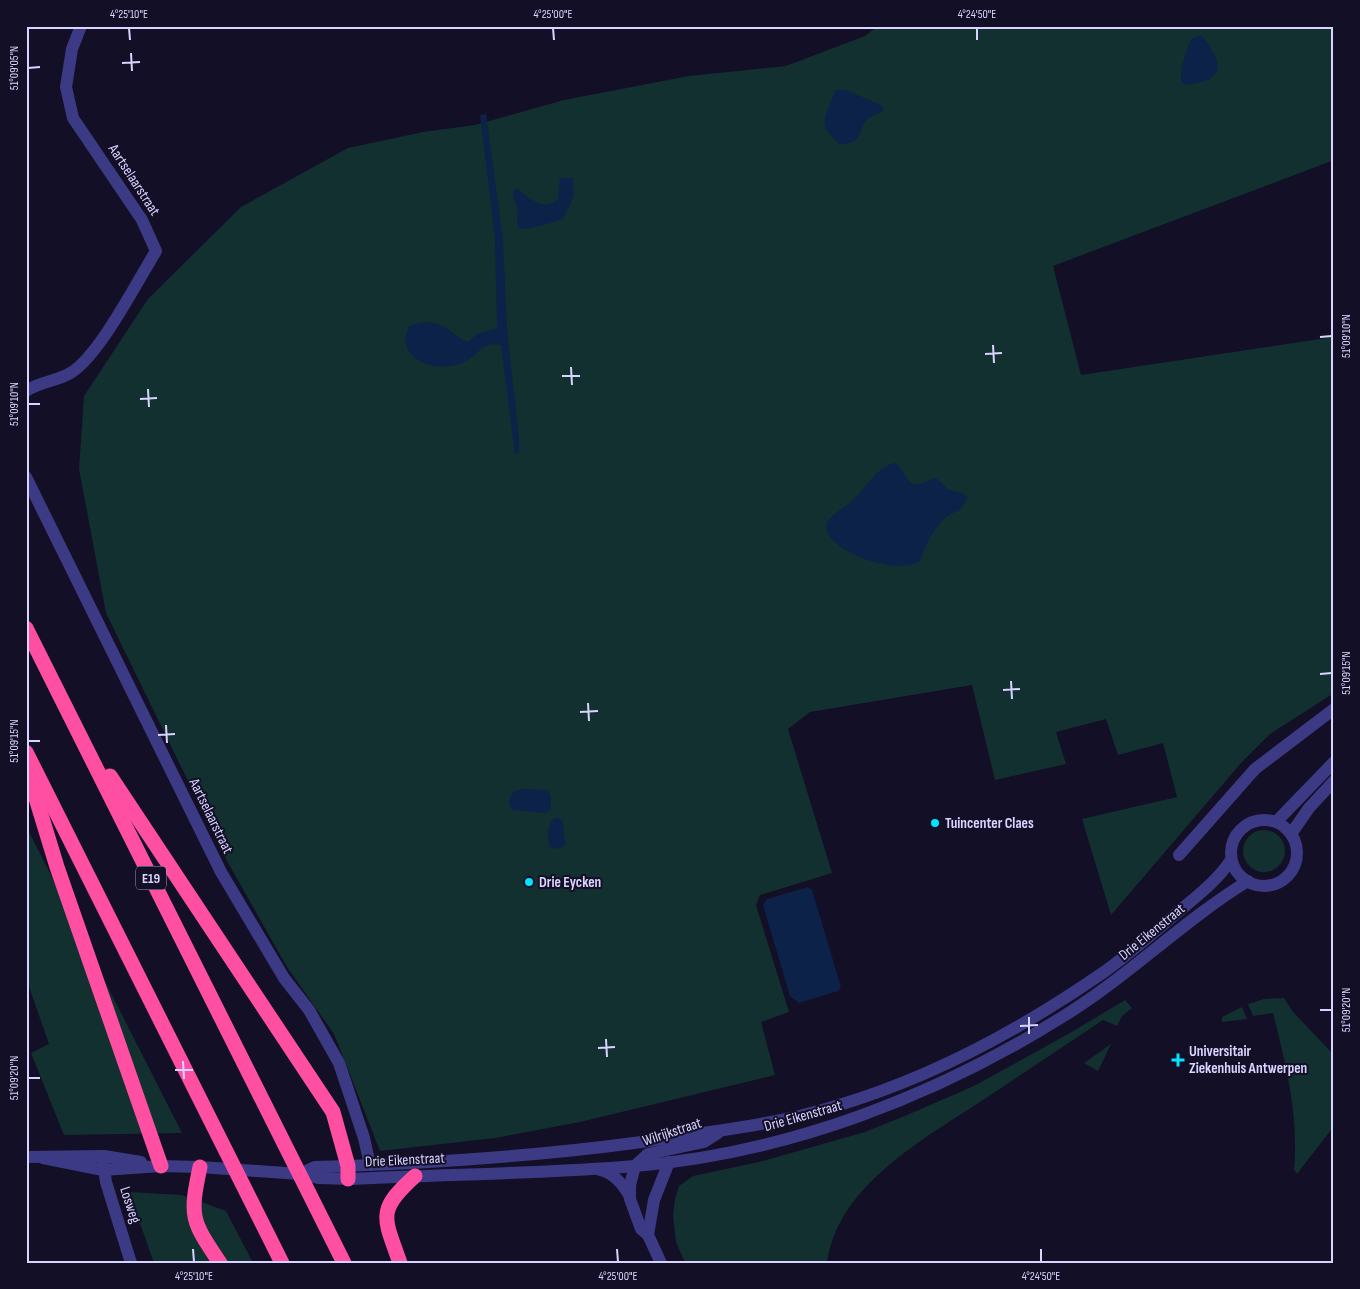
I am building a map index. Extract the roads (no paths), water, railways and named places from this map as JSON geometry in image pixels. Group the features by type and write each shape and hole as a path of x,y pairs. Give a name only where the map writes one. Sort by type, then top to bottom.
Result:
{"highway":[{"name":"E19","path":"26,628 344,1263"},
{"path":"73,721 333,1112 348,1172"},
{"path":"26,752 282,1263"},
{"path":"26,766 57,867 161,1166"},
{"path":"200,1167 194,1200 194,1220 198,1230 220,1263"},
{"path":"400,1263 386,1220 387,1206 415,1176"}],"street":[{"name":"Aartselaarstraat","path":"26,391 38,383 72,372 93,353 156,251 142,220 73,118 66,87 72,49 81,26"},
{"name":"Aartselaarstraat","path":"26,477 221,872 284,978 309,1010 339,1064 364,1138 370,1165"},
{"path":"1179,855 1255,769 1334,710"},
{"path":"1276,822 1334,762"},
{"path":"1291,834 1309,808 1334,781"},
{"path":"1264,820 1276,822 1291,834 1296,846 1297,858 1292,872 1276,884 1263,886 1248,882 1240,876 1231,860 1232,847 1242,829 1249,824 1264,820"},
{"name":"Drie Eikenstraat","path":"348,1172 370,1165 564,1153 776,1122 838,1106 901,1084 1022,1023 1120,960 1210,884 1231,860"},
{"name":"Drie Eikenstraat","path":"43,1158 103,1170 161,1166 300,1174 315,1167 348,1172 415,1176 635,1166 728,1152 831,1127 902,1101 979,1064 1067,1015 1107,988 1221,897 1248,882"},
{"path":"965,1053 979,1064"},
{"name":"Wilrijkstraat","path":"630,1198 630,1185 635,1166 648,1154 704,1142 722,1130"},
{"name":"Drie Eikenstraat","path":"26,1157 104,1156 161,1166"},
{"name":"Losweg","path":"104,1156 103,1170 131,1263"},
{"name":"Wilrijkstraat","path":"648,1235 654,1200 669,1162"},
{"name":"Wilrijkstraat","path":"590,1168 609,1172 624,1186 641,1230 648,1235 661,1263"}],"water":[{"path":"1200,35 1207,42 1216,59 1217,72 1202,82 1187,85 1181,82 1181,71 1191,39"},
{"path":"835,90 846,90 883,106 883,111 867,120 858,138 852,142 840,144 827,131 825,125 826,114"},
{"path":"486,114 503,239 507,330 519,437 519,453 515,455 501,345 488,345 469,359 455,365 436,366 419,361 412,355 407,348 405,339 409,326 426,322 445,327 464,341 469,341 477,334 497,328 495,238 480,115"},
{"path":"560,178 573,178 574,196 563,219 536,227 519,229 517,208 513,196 515,189 518,189 537,203 553,203 558,199"},
{"path":"896,463 912,483 920,484 936,478 949,490 963,493 968,498 960,510 945,518 939,524 919,562 897,566 870,561 857,556 835,542 828,534 826,526 829,519 855,498 878,472"},
{"path":"521,789 547,790 551,795 551,810 545,813 513,810 509,805 510,797"},
{"path":"555,818 560,818 563,822 565,841 564,846 557,849 550,847 548,840 549,827"},
{"path":"808,887 812,890 841,987 838,991 799,1003 790,996 763,905 767,899"}],"place":[{"name":"Tuincenter Claes","path":"935,823"},
{"name":"Drie Eycken","path":"529,882"},
{"name":"Universitair Ziekenhuis Antwerpen","path":"1178,1060"}]}
